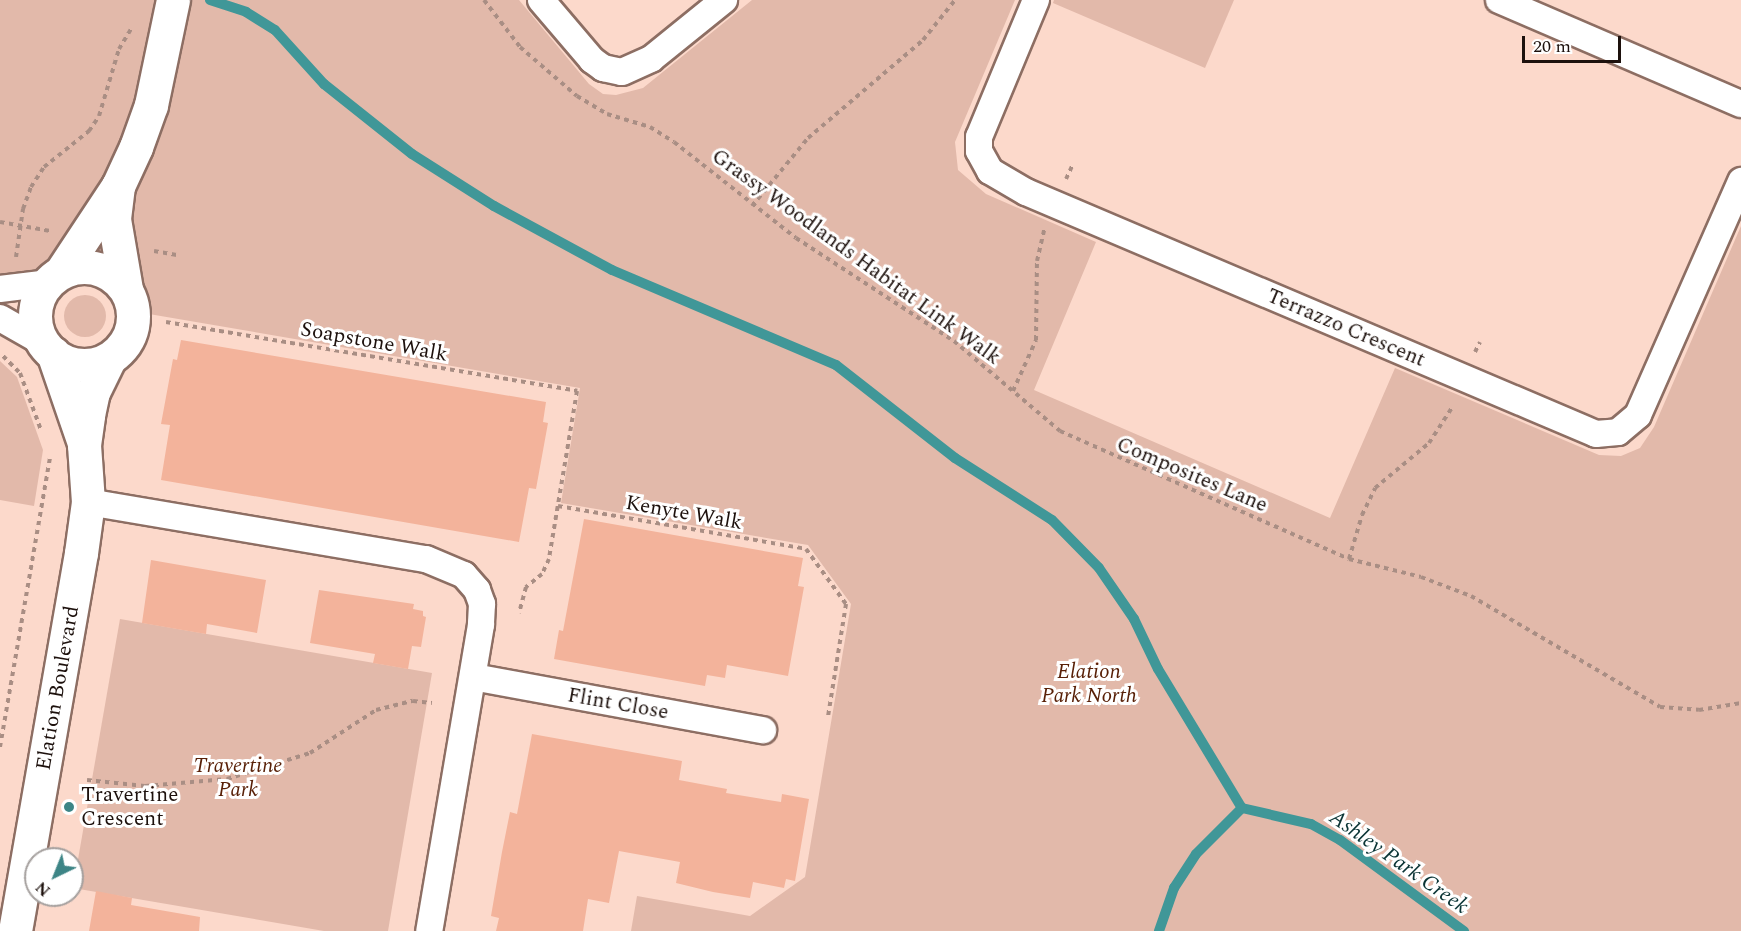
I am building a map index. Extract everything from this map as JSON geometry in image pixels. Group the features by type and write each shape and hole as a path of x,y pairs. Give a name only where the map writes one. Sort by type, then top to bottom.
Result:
{"street":[{"path":"541,0 592,60 603,68 622,72 651,59 724,0"},
{"name":"Terrazzo Crescent","path":"1036,0 986,114 979,151 983,162 1000,179 1596,434 1618,432 1629,426 1646,401 1741,181"},
{"path":"1499,0 1741,104"},
{"path":"48,348 35,311 54,277 118,186 151,105 170,13"},
{"path":"0,318 80,365 109,359 122,348 134,320 126,289 114,219 118,186"},
{"path":"6,289 54,277 75,267 104,270 126,289"},
{"name":"Elation Boulevard","path":"48,348 84,445"},
{"name":"Elation Boulevard","path":"15,931 88,502 84,445 93,392 109,359"},
{"path":"88,502 420,558 447,566 464,575 482,604 473,678 429,931"},
{"name":"Flint Close","path":"473,678 763,730"}],"path":[{"name":"Grassy Woodlands Habitat Link Walk","path":"484,0 513,39 577,96 608,114 660,133 752,206 932,326 1013,392"},
{"path":"752,206 808,138 923,40 955,0"},
{"path":"6,289 23,209 31,187 44,167 90,131 99,116 119,49 133,27"},
{"path":"1013,392 1036,340 1037,261 1055,204 1072,166"},
{"name":"Soapstone Walk","path":"166,322 577,392 558,506"},
{"path":"1480,342 1437,435 1375,488 1362,515 1349,559 1471,596 1660,707 1699,710 1741,703"},
{"path":"0,353 20,373 43,435"},
{"name":"Composites Lane","path":"1013,392 1046,421 1078,441 1349,559"},
{"path":"0,747 50,455"},
{"path":"519,613 526,587 542,574 549,559 558,506"},
{"name":"Kenyte Walk","path":"558,506 806,549 846,604 828,717"},
{"path":"87,780 145,786 227,779 310,753 376,710 413,701 432,703"}],"green space":[{"name":"Elation Park North","path":"0,0 519,0 589,84 603,94 616,95 643,88 752,0 1015,0 955,142 958,170 986,194 1096,242 1034,390 1330,518 1395,368 1599,455 1621,456 1640,448 1654,427 1741,226 1741,931 631,931 637,896 750,916 805,877 851,604 808,545 561,503 580,388 149,314 140,284 109,257 99,254 67,256 24,275 0,279"},
{"path":"1054,0 1234,0 1205,68 1053,3"},
{"path":"85,295 100,301 106,316 100,331 85,337 70,331 64,316 70,301"},
{"path":"0,361 17,377 43,450 34,506 0,500"},
{"name":"Travertine Park","path":"120,619 432,673 388,931 324,931 84,890 84,847 80,847"}],"building":[{"path":"181,340 546,402 543,422 548,423 536,489 529,488 519,542 161,480 170,425 161,424 173,359 177,360"},
{"path":"584,519 803,558 798,586 804,587 788,676 727,665 725,678 707,675 705,686 554,659 559,630 563,631"},
{"path":"151,560 266,580 257,633 207,624 206,634 142,623"},
{"path":"319,590 414,604 413,609 423,611 423,616 426,617 421,647 412,646 408,669 373,663 375,654 310,643"},
{"path":"532,734 682,761 679,780 727,789 726,793 781,802 782,794 809,799 795,881 786,879 784,888 753,882 750,898 713,892 676,883 680,862 619,851 609,903 588,899 583,931 496,931 499,918 491,916 502,852 510,812 517,814"},
{"path":"96,891 132,898 131,905 200,917 199,931 89,931"}],"waterway":[{"path":"210,0 246,12 275,30 324,84 412,154 494,206 612,270 836,365 955,458 1052,520 1099,568 1134,619 1158,669 1242,808"},
{"name":"Ashley Park Creek","path":"1242,808 1311,824 1340,840 1464,931"},
{"path":"1159,931 1174,888 1196,854 1242,808"}],"place":[{"name":"Travertine Crescent","path":"69,807"}]}
